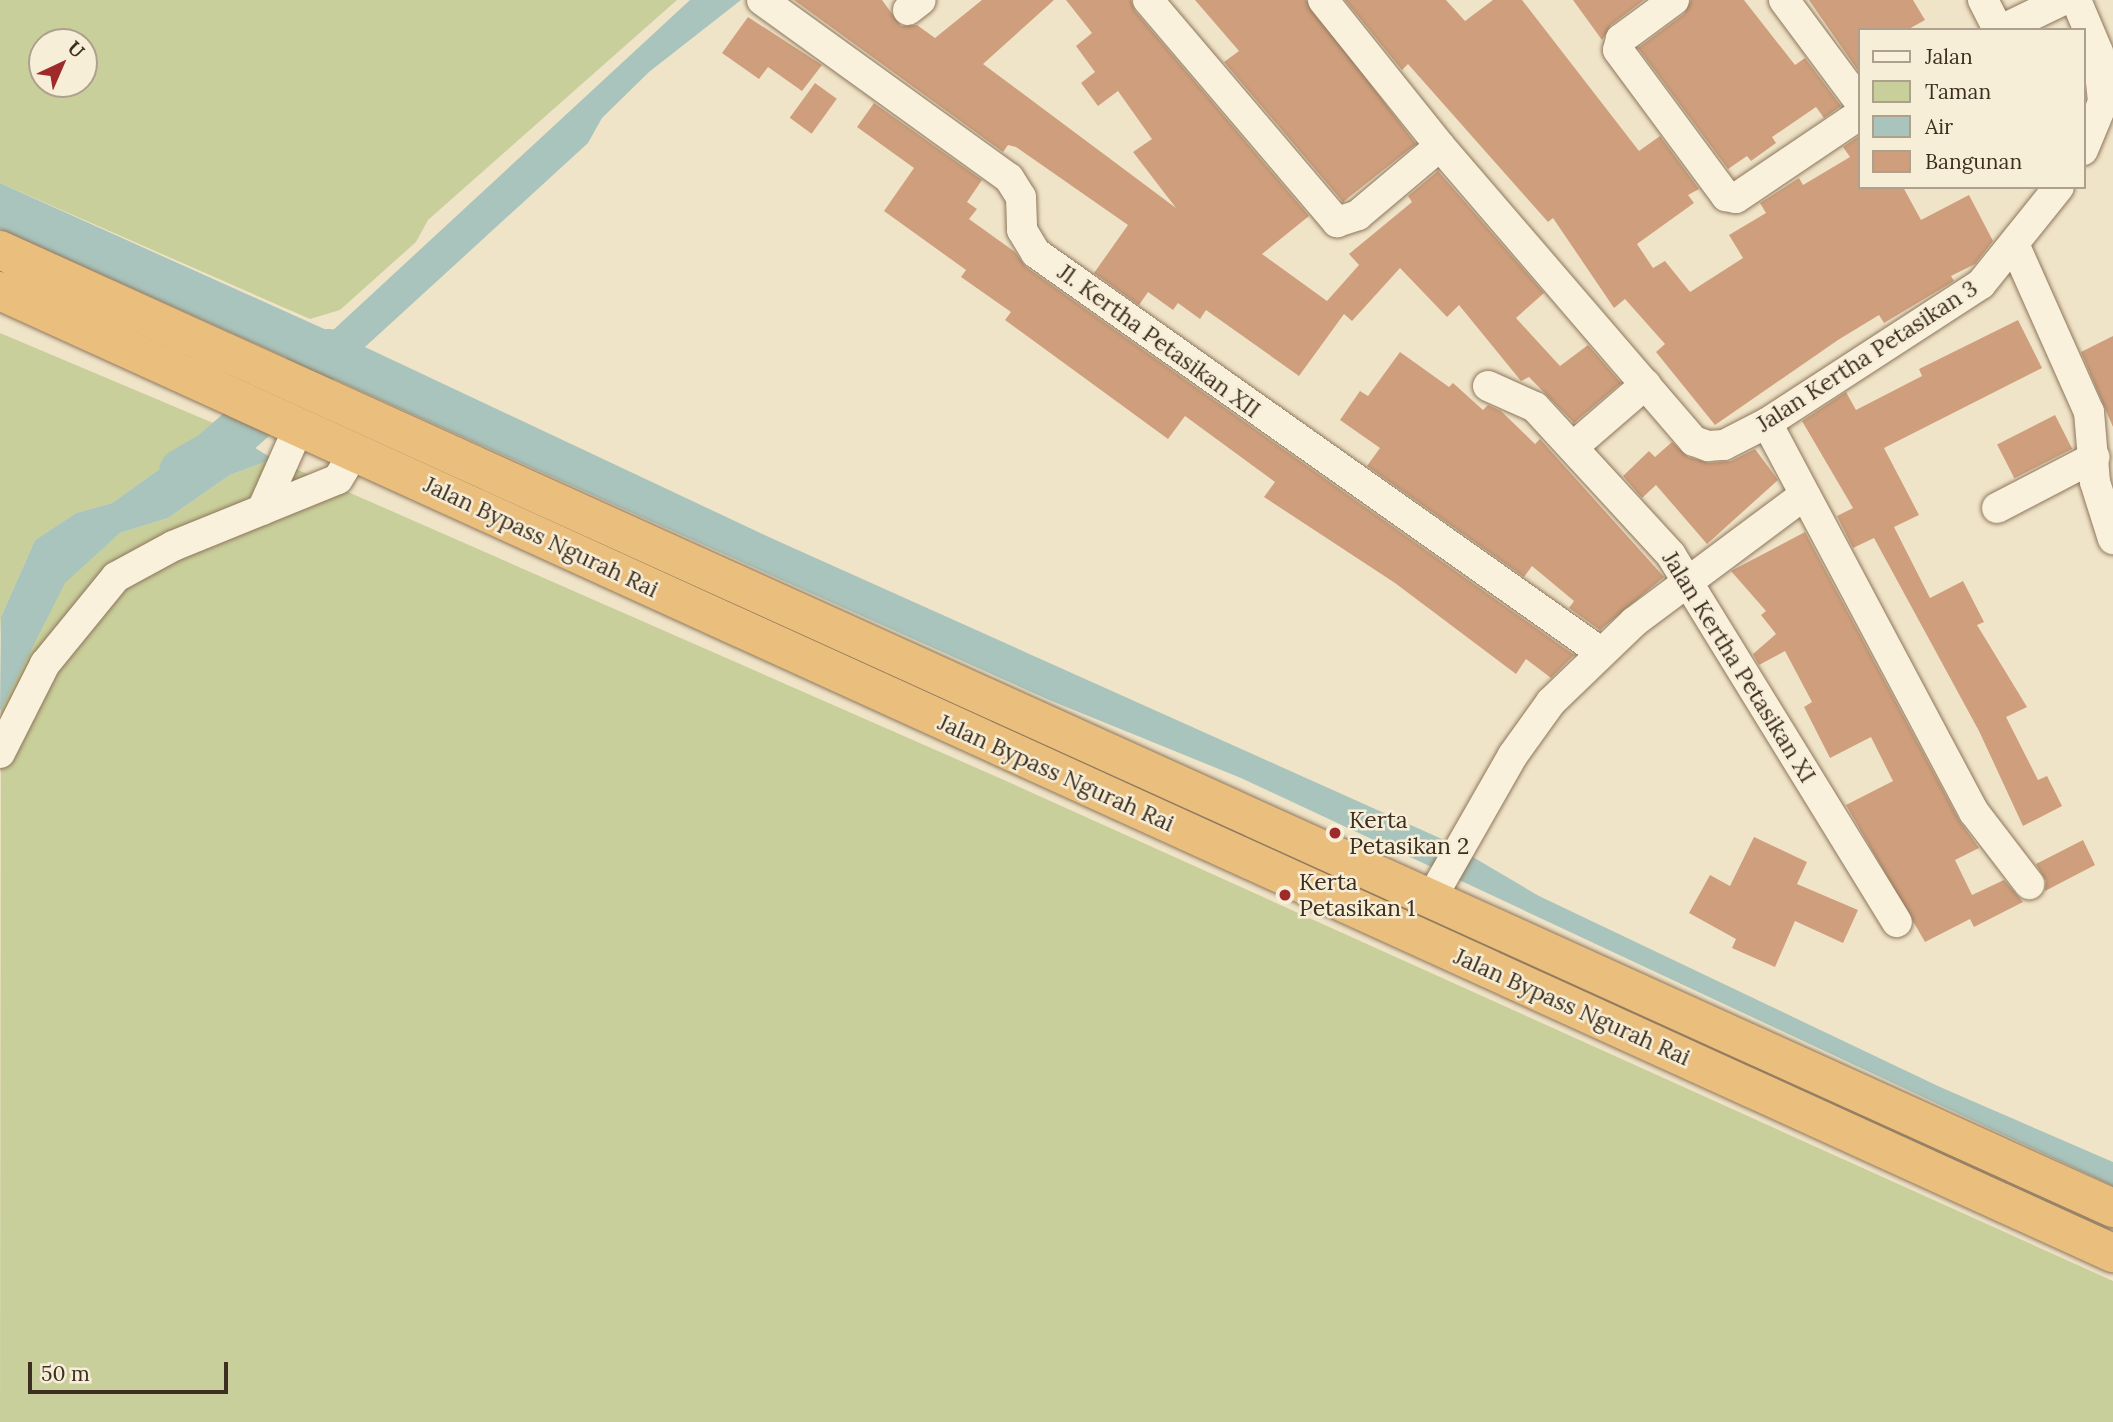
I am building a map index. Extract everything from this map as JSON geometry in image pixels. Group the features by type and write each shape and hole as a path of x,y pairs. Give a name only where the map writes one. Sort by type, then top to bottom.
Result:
{"highway":[{"name":"Jalan Bypass Ngurah Rai","path":"0,250 324,397 1437,889 2113,1208"},
{"name":"Jalan Bypass Ngurah Rai","path":"0,290 2113,1253"}],"street":[{"name":"Jl. Kertha Petasikan XII","path":"762,0 1009,178 1021,197 1022,230 1036,253 1599,651"},
{"path":"1148,0 1337,222 1357,215 1440,146"},
{"path":"1323,0 1440,146 1646,384 1573,447"},
{"path":"1674,0 1621,39 1618,50 1718,188 1736,198 1857,116"},
{"path":"1783,0 1857,98"},
{"path":"1983,0 1999,28"},
{"path":"2004,28 2063,0"},
{"path":"2076,0 2098,52 2103,102 2085,145"},
{"name":"Jalan Kertha Petasikan 3","path":"1646,384 1694,441 1717,447 1767,423 1981,284 2015,246 2058,189"},
{"path":"2015,246 2089,412 2095,457 2095,482 2113,539"},
{"name":"Jalan Kertha Petasikan XI","path":"1488,386 1535,407 1687,579 1897,922"},
{"path":"1767,423 1802,497 1974,812 2029,884"},
{"path":"262,510 294,424"},
{"path":"0,753 46,664 116,578 262,510 338,479 355,452"},
{"path":"1997,508 2095,457"},
{"path":"1437,889 1513,755 1599,651 1687,579 1802,497"}],"green space":[{"path":"0,0 677,0 428,220 416,242 340,310 310,319 0,183"},
{"path":"0,333 218,425 218,437 209,444 175,458 112,503 76,513 35,540 1,617 0,637"},
{"path":"273,459 1004,780 2113,1281 2113,1422 0,1422 1,705 64,583 120,533 168,518 230,475"}],"water":[{"path":"690,0 741,0 649,72 602,118 588,143 365,347 771,538 1442,839 1539,896 1940,1087 2113,1162 2113,1186 1241,778 1049,700 0,229 0,183 331,332"},
{"path":"218,425 273,459 230,475 168,518 120,533 65,583 0,711 1,617 35,540 76,513 112,503 175,458 209,444 218,437"}],"building":[{"path":"794,0 882,0 901,26 917,25 935,38 982,0 1054,0 983,64 1176,208 1133,152 1152,139 1118,91 1098,106 1081,83 1095,72 1076,46 1092,33 1066,0 1131,0 1135,11 1309,216 1262,254 1327,301 1359,265 1349,254 1412,202 1408,196 1438,171 1544,293 1516,318 1560,366 1588,345 1621,383 1574,423 1529,377 1521,381 1459,305 1447,317 1400,268 1352,321 1344,314 1299,376 1206,310 1200,319 1178,303 1173,310 1148,292 1139,305 1094,273 1128,225 1016,147 1008,145 1003,152"},
{"path":"1195,0 1306,0 1416,144 1343,202 1224,62 1239,51"},
{"path":"1345,0 1446,0 1465,21 1493,0 1522,0 1639,151 1660,136 1699,189 1688,195 1694,203 1637,244 1653,268 1665,261 1690,292 1743,258 1729,235 1766,213 1760,203 1799,178 1803,185 1850,157 1843,147 1857,137 1857,189 1904,189 1921,220 1969,195 1993,241 1975,264 1951,276 1954,281 1884,323 1879,315 1715,425 1656,352 1665,344 1625,299 1614,308 1553,218 1548,222 1408,64 1402,70"},
{"path":"1573,0 1644,0 1611,25 1602,40"},
{"path":"1691,0 1744,0 1795,65 1805,58 1841,106 1824,118 1816,107 1772,137 1776,143 1751,161 1747,156 1728,169 1638,48 1684,14"},
{"path":"1809,0 1913,0 1925,20 1911,28 1857,28 1857,69"},
{"path":"748,17 822,65 802,91 768,67 759,79 722,53"},
{"path":"815,83 837,99 812,134 790,118"},
{"path":"874,103 982,180 967,202 977,209 969,219 1015,252 1026,267 1574,655 1551,678 1526,659 1516,674 1395,583 1264,497 1275,482 1185,416 1168,439 1005,320 1011,312 961,277 966,270 884,211 914,168 857,127"},
{"path":"2018,320 2042,368 1884,448 1919,515 1894,527 1930,598 1963,581 1984,622 1977,625 2027,707 2006,717 2038,780 2047,776 2062,806 2023,826 1979,731 1874,538 1853,548 1837,516 1853,508 1802,421 1846,392 1856,410 1922,376 1919,369"},
{"path":"2113,336 2113,427 2081,352"},
{"path":"1400,352 1449,387 1453,383 1483,410 1488,405 1501,411 1535,444 1540,439 1664,577 1600,630 1569,608 1574,601 1532,566 1524,577 1367,466 1380,448 1340,420 1360,391 1368,396"},
{"path":"2055,415 2072,449 2014,478 1997,445"},
{"path":"1672,442 1688,457 1709,463 1731,461 1755,449 1778,480 1707,544 1656,485 1642,498 1623,476 1649,451 1655,457"},
{"path":"1805,532 1959,820 1979,848 1955,860 1972,895 2004,880 2023,902 1974,927 1970,919 1925,942 1846,805 1893,781 1871,737 1830,758 1804,707 1812,702 1785,651 1759,665 1753,654 1776,634 1761,615 1766,611 1731,571"},
{"path":"1754,837 1807,862 1797,884 1858,910 1843,943 1795,921 1775,967 1732,948 1736,939 1689,913 1710,875 1730,886"},
{"path":"2083,840 2095,865 2045,891 2046,881 2036,864"}],"waterway":[{"path":"182,471 213,453 328,352"}],"place":[{"name":"Kerta Petasikan 2","path":"1335,833"},
{"name":"Kerta Petasikan 1","path":"1285,895"}]}
